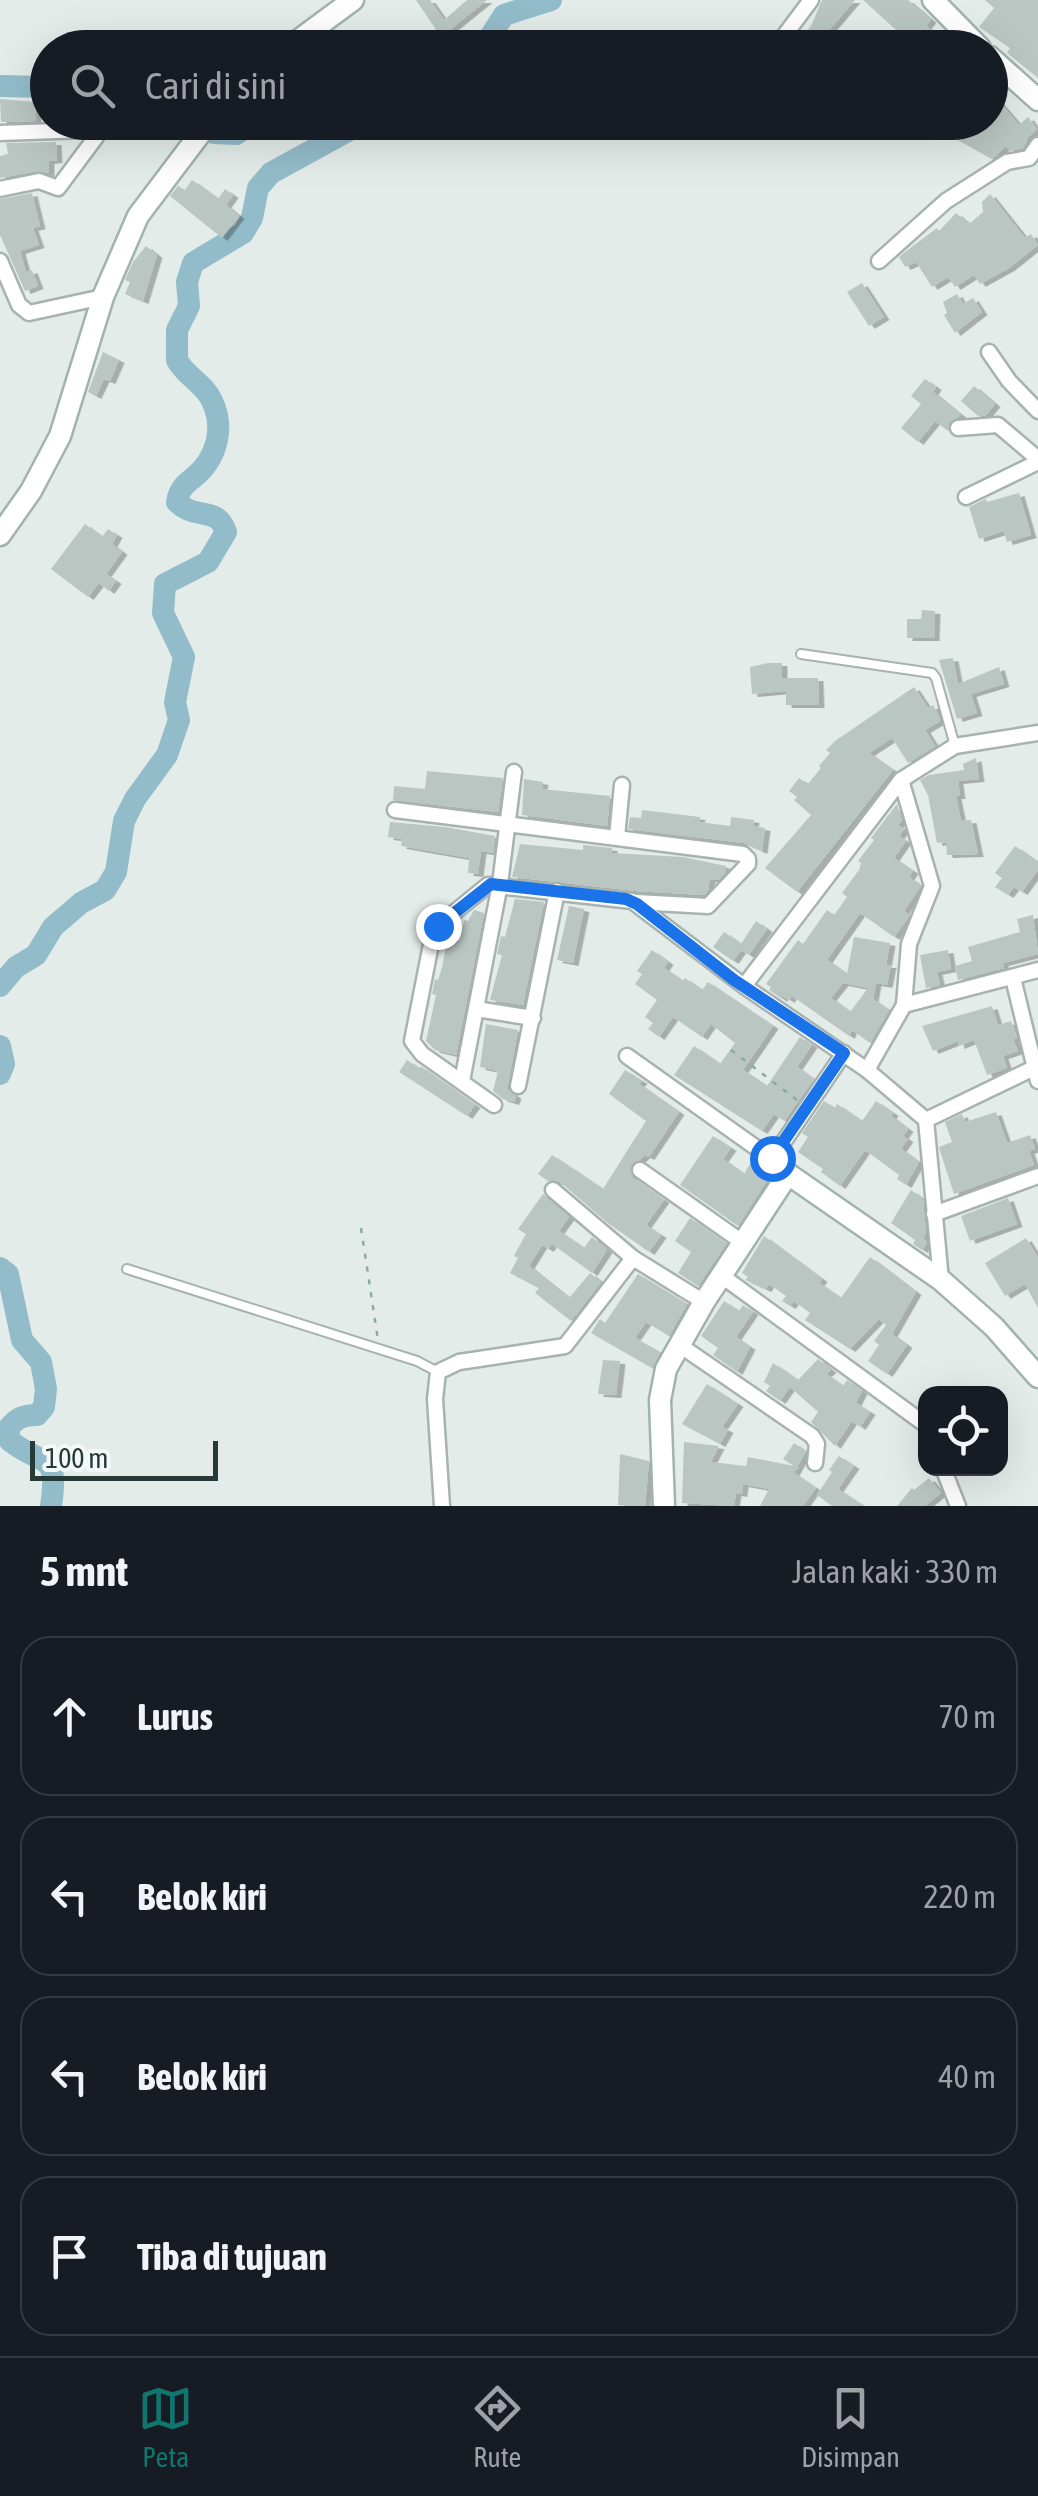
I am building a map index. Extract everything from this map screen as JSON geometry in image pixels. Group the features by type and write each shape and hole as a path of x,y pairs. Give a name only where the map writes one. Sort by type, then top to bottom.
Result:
{"street":[{"path":"312,30 353,0"},
{"path":"788,30 811,0"},
{"path":"932,0 962,30"},
{"path":"1008,73 1038,100"},
{"path":"0,133 30,132"},
{"path":"0,189 39,181 58,188 94,140"},
{"path":"0,534 30,491 60,436 103,298 138,216 195,140"},
{"path":"879,262 946,201 1006,162 1029,158 1038,144"},
{"path":"0,261 19,305 29,313 103,298"},
{"path":"989,352 1008,381 1038,411"},
{"path":"958,428 998,425 1038,461 966,497"},
{"path":"744,986 901,780 955,746 1038,733"},
{"path":"462,1081 500,884 514,772"},
{"path":"867,1070 904,1004 909,944 932,886 901,780"},
{"path":"617,838 622,785"},
{"path":"394,810 743,854 748,859 748,864 708,906 632,901 500,884 486,886 434,930 412,1040 422,1054 494,1105"},
{"path":"518,1086 558,891"},
{"path":"632,901 744,986 867,1070 926,1120 940,1280"},
{"path":"904,1004 1038,970"},
{"path":"926,1120 1037,1072 1013,978"},
{"path":"476,1010 533,1018"},
{"path":"772,1158 844,1053"},
{"path":"626,1056 940,1280 994,1327 1038,1377"},
{"path":"640,1170 742,1242"},
{"path":"664,1506 660,1400 666,1369 704,1302 788,1174"},
{"path":"934,1214 1038,1176"},
{"path":"553,1190 633,1258 704,1302"},
{"path":"442,1506 435,1399 438,1372 448,1364 565,1346 633,1258"},
{"path":"722,1276 918,1419"},
{"path":"678,1344 812,1436 817,1444 816,1463"},
{"path":"947,1476 958,1506"}],"lane":[{"path":"802,654 928,671 936,678 955,746"},
{"path":"127,1270 379,1349 438,1372"}],"path":[{"path":"731,1050 806,1107"},
{"path":"361,1228 379,1349"}],"building":[{"path":"416,0 430,0 444,20 467,0 487,0 450,30 436,30"},
{"path":"822,0 855,0 829,30 808,30"},
{"path":"863,0 908,0 931,20 926,26 931,30 896,30"},
{"path":"985,0 1038,0 1038,78 1008,54 1008,30 979,27 994,8"},
{"path":"0,99 30,102 30,121 1,122"},
{"path":"1008,112 1019,125 1028,117 1037,129 1023,148 1010,151 1006,146 992,159 958,140 1008,140"},
{"path":"56,142 57,160 49,161 49,173 37,171 0,178 0,156 8,154 6,143"},
{"path":"192,180 218,199 225,189 233,195 226,205 239,216 222,238 170,196 178,186 185,190"},
{"path":"32,193 40,226 33,228 39,245 20,251 26,272 32,270 38,286 25,291 0,235 0,199"},
{"path":"990,194 1025,238 1031,234 1038,245 980,284 974,275 955,287 948,277 932,287 916,262 905,267 899,257 937,228 939,231 956,213 969,224 983,212 982,202"},
{"path":"146,246 157,255 143,301 125,294 130,282 125,280"},
{"path":"862,283 884,317 869,326 847,292"},
{"path":"957,294 963,304 973,298 982,312 955,333 944,315 947,313 943,302"},
{"path":"103,352 119,360 110,381 104,379 96,396 88,392"},
{"path":"925,379 936,387 933,392 961,415 949,423 948,431 935,421 918,442 901,428 921,404 911,396"},
{"path":"974,386 995,404 986,415 978,416 961,401"},
{"path":"1019,493 1031,535 1007,542 1004,531 979,539 969,507 986,499 987,502"},
{"path":"85,524 102,537 108,529 117,535 112,544 122,552 106,574 116,581 109,591 99,583 88,597 51,569"},
{"path":"922,610 935,611 934,638 907,638 907,619 921,619"},
{"path":"953,658 958,684 999,667 1004,684 971,694 977,713 957,719 939,660"},
{"path":"782,663 782,678 818,678 819,705 786,705 786,691 752,694 750,667"},
{"path":"914,687 928,708 933,705 938,714 940,721 925,730 935,746 908,763 892,738 869,753 893,770 797,892 765,868 811,815 789,791 799,778 808,784 835,741"},
{"path":"976,758 979,779 958,781 960,796 956,796 961,821 971,820 978,854 947,855 946,842 937,843 928,795 920,780 964,770 963,764"},
{"path":"427,771 503,778 498,812 393,800 394,786 425,789"},
{"path":"524,779 543,782 542,789 610,796 607,826 522,815"},
{"path":"897,804 902,820 898,825 904,829 899,836 906,841 894,858 913,871 909,877 921,886 904,911 908,918 894,937 860,913 827,960 847,974 854,937 890,943 887,985 876,983 873,999 889,1010 870,1043 852,1030 849,1036 792,996 782,999 766,984 798,940 803,944 827,910 834,915 847,897 842,893 859,870 858,861 874,840 871,838","holes":["843,983 868,988 850,1012 831,998"]},
{"path":"642,810 700,817 699,822 730,826 731,817 754,820 753,826 765,828 762,851 744,843 628,829 630,817 641,818"},
{"path":"390,822 495,836 493,853 481,851 478,874 468,873 469,858 401,846 402,839 388,837"},
{"path":"520,844 583,850 583,845 612,848 612,853 683,857 726,866 726,872 718,880 710,879 704,895 512,877"},
{"path":"1015,846 1038,862 1038,870 1022,892 1014,887 1008,895 995,887 1002,878 995,873"},
{"path":"515,899 544,902 523,1005 490,1000 502,955 497,954 501,936 505,937"},
{"path":"569,906 584,909 573,963 557,960"},
{"path":"474,910 484,913 456,1055 435,1050 426,1041 436,995 432,994 435,979 438,980 448,938 460,940 464,920 468,921"},
{"path":"1033,915 1038,954 958,980 955,966 972,961 968,947 1020,932 1017,919"},
{"path":"756,921 767,929 749,955 741,950 733,961 713,947 724,932 741,944"},
{"path":"652,950 668,962 664,968 683,981 685,978 702,990 708,982 773,1026 743,1070 767,1086 800,1037 812,1045 797,1067 814,1079 784,1121 774,1114 762,1131 674,1075 694,1046 720,1064 735,1043 711,1024 702,1037 673,1017 659,1037 648,1029 653,1023 645,1017 657,1000 635,984 642,974 637,971"},
{"path":"948,950 951,969 937,972 940,985 926,988 920,955"},
{"path":"992,1006 998,1025 1011,1021 1017,1038 1013,1039 1018,1051 1003,1056 1007,1068 987,1075 974,1040 959,1046 958,1041 933,1051 922,1026"},
{"path":"486,1024 518,1030 508,1084 508,1090 516,1096 514,1102 493,1091 498,1071 480,1067"},
{"path":"407,1060 475,1105 467,1116 399,1072"},
{"path":"625,1070 679,1112 649,1157 645,1155 630,1168 633,1178 664,1200 646,1225 661,1235 649,1252 560,1182 548,1181 538,1174 552,1155 603,1189 646,1121 609,1094"},
{"path":"824,1101 835,1108 837,1104 862,1121 876,1101 893,1113 891,1116 908,1129 903,1136 908,1139 901,1149 919,1162 906,1185 897,1179 899,1175 865,1150 840,1186 798,1152 808,1137 802,1133"},
{"path":"996,1112 1007,1143 1030,1135 1035,1149 1029,1151 1034,1165 954,1194 939,1147 952,1142 945,1122 962,1114 965,1122"},
{"path":"713,1136 731,1148 723,1159 744,1174 750,1164 769,1177 738,1226 680,1185"},
{"path":"911,1190 923,1199 923,1237 927,1243 922,1250 891,1223"},
{"path":"543,1194 569,1217 559,1231 584,1248 592,1237 607,1250 592,1273 552,1244 548,1249 542,1245 529,1266 569,1298 590,1273 601,1282 571,1321 535,1293 539,1288 510,1273 526,1234 518,1229"},
{"path":"1008,1198 1017,1224 970,1241 961,1216"},
{"path":"690,1218 726,1244 698,1286 678,1273 691,1252 675,1241"},
{"path":"764,1236 841,1298 870,1257 916,1292 892,1334 907,1345 887,1374 868,1361 879,1345 874,1341 886,1325 879,1319 850,1349 805,1320 810,1313 794,1301 790,1306 782,1301 786,1296 769,1284 766,1289 745,1280 748,1277 742,1273"},
{"path":"1026,1238 1038,1258 1038,1308 1025,1284 1005,1296 985,1263"},
{"path":"638,1274 687,1304 669,1336 646,1322 635,1338 660,1352 652,1368 591,1333 600,1319 605,1323"},
{"path":"724,1301 739,1311 743,1305 753,1312 736,1337 750,1347 737,1372 713,1355 718,1348 701,1336"},
{"path":"818,1359 831,1370 826,1374 843,1386 847,1380 862,1391 856,1403 870,1412 860,1427 852,1421 835,1446 811,1422 818,1412 790,1387 780,1401 766,1391 770,1386 764,1382 773,1363 798,1380"},
{"path":"603,1360 620,1361 616,1395 598,1394"},
{"path":"707,1384 738,1404 722,1427 728,1430 720,1444 682,1424"},
{"path":"684,1442 719,1446 711,1462 746,1466 748,1457 794,1466 783,1459 794,1443 806,1451 794,1473 816,1488 803,1506 760,1506 769,1489 743,1484 742,1494 736,1493 734,1506 682,1503"},
{"path":"620,1454 649,1461 645,1506 618,1505"},
{"path":"839,1456 854,1466 838,1489 864,1506 832,1506 817,1495"},
{"path":"929,1478 941,1493 925,1506 897,1506 912,1488"}],"waterway":[{"path":"494,30 504,15 551,0"},
{"path":"0,86 30,87"},
{"path":"0,986 16,967 36,955 53,927 81,903 105,890 116,872 124,821 167,755 179,720 175,702 184,657 163,613 165,584 208,562 226,532 217,519 177,502 182,488 208,462 218,432 216,411 209,395 177,360 177,330 189,306 187,282 193,263 243,233 252,218 258,188 271,173 331,140"},
{"path":"0,1046 4,1064 0,1074"},
{"path":"0,1268 8,1274 22,1340 41,1362 46,1389 44,1407 37,1415 14,1422 8,1429 10,1441 51,1469 51,1506"}],"route":[{"path":"438,926 491,884 626,899 637,904 734,980 844,1053 772,1158"}]}
